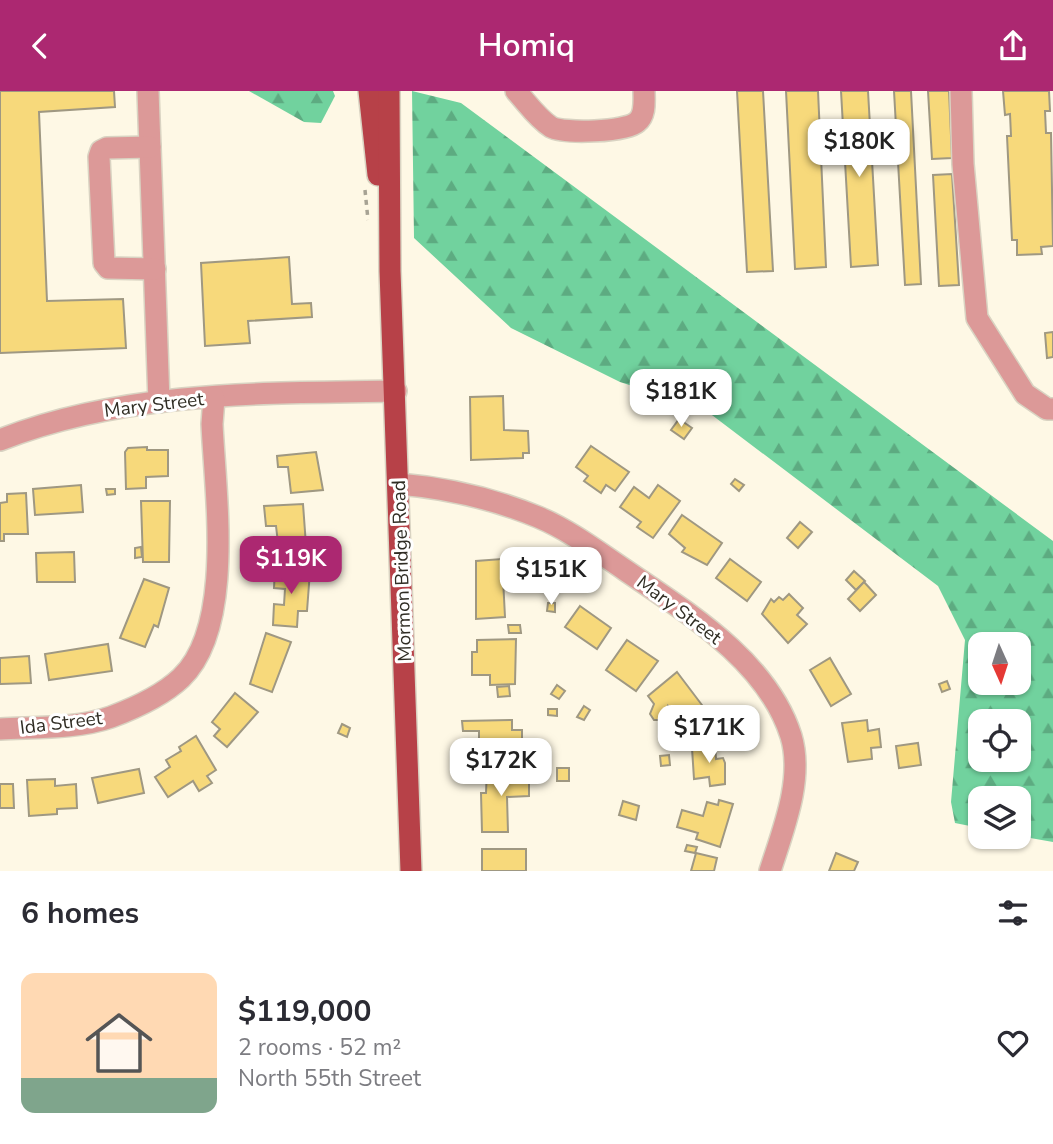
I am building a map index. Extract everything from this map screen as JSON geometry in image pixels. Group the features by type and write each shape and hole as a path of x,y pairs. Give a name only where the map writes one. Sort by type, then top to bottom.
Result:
{"main road":[{"name":"Mormon Bridge Road","path":"369,91 390,271"},
{"name":"Mormon Bridge Road","path":"389,91 390,271 411,871"}],"street":[{"path":"148,91 159,402"},
{"path":"516,91 552,127 569,132 624,128 636,124 642,117 645,91"},
{"path":"961,91 963,164 977,318 1025,394 1047,409 1053,409"},
{"path":"150,148 107,148 101,151 99,156 104,263 108,268 155,269"},
{"name":"Mary Street","path":"0,440 31,428 78,416 159,402 396,391"},
{"name":"Ida Street","path":"0,729 55,726 110,717 159,695 183,677 201,648 213,613 218,569 212,424 214,398"},
{"name":"Mary Street","path":"399,484 456,492 540,518 578,538 716,636 771,697 792,737 795,762 792,792 770,871"}],"green space":[{"path":"249,91 333,91 335,96 321,123 304,122"},
{"path":"412,91 461,103 1053,541 1053,842 1031,838 1031,786 968,786 968,826 955,823 951,802 965,640 938,586 704,409 620,382 511,328 414,238"}],"building":[{"path":"0,91 114,91 115,107 39,112 47,301 123,299 126,348 0,353"},
{"path":"737,91 763,91 773,271 747,272"},
{"path":"786,91 818,91 826,267 795,269"},
{"path":"841,91 868,91 878,265 851,267"},
{"path":"894,91 911,91 921,284 905,285"},
{"path":"928,91 949,91 952,158 932,159"},
{"path":"1003,91 1049,91 1050,111 1045,111 1046,133 1051,133 1053,246 1041,247 1042,254 1017,255 1017,240 1012,240 1007,136 1011,136 1010,114 1005,115"},
{"path":"952,174 959,285 939,286 933,175"},
{"path":"289,257 292,304 311,303 312,317 248,321 250,343 205,346 201,263"},
{"path":"1053,332 1053,357 1047,358 1045,333"},
{"path":"503,396 504,430 528,431 529,453 523,453 523,458 471,460 470,397"},
{"path":"679,419 692,428 684,439 671,430"},
{"path":"591,446 629,472 615,491 606,485 601,493 584,481 588,476 576,467"},
{"path":"147,447 147,450 168,450 168,476 146,477 146,488 126,489 125,452 128,448"},
{"path":"316,452 323,490 291,493 288,467 278,467 277,456"},
{"path":"735,479 744,485 739,491 731,484"},
{"path":"81,485 83,512 35,515 33,489"},
{"path":"658,485 680,501 653,538 637,527 641,522 620,507 634,487 649,498"},
{"path":"106,489 115,489 115,494 107,495"},
{"path":"26,493 28,534 4,534 4,541 0,541 0,503 7,502 7,494"},
{"path":"141,501 170,501 169,562 143,562"},
{"path":"303,504 307,559 280,560 276,526 266,526 264,506"},
{"path":"682,515 722,543 707,565 682,552 685,548 669,534"},
{"path":"800,522 812,532 798,548 787,538"},
{"path":"141,547 142,557 135,558 135,548"},
{"path":"74,552 75,582 37,582 36,553"},
{"path":"502,559 505,617 476,619 476,561"},
{"path":"730,559 761,582 747,601 716,578"},
{"path":"275,569 310,571 307,611 298,611 297,627 273,625 274,604 284,605 285,589 274,588"},
{"path":"854,571 865,581 856,590 846,580"},
{"path":"144,579 169,588 158,627 154,625 145,647 120,638"},
{"path":"864,582 876,595 860,611 848,599"},
{"path":"789,594 803,608 797,615 807,624 788,643 762,614 771,599 774,602 779,597 783,600"},
{"path":"548,603 555,603 555,612 547,611"},
{"path":"580,606 611,628 597,649 565,627"},
{"path":"508,625 520,625 521,633 509,633"},
{"path":"266,633 291,642 272,692 250,684"},
{"path":"516,639 515,684 490,685 490,675 472,675 472,652 477,652 477,640"},
{"path":"627,640 658,661 636,691 606,670"},
{"path":"108,644 112,671 49,680 45,654"},
{"path":"29,656 31,683 0,684 0,658"},
{"path":"830,658 851,694 831,706 810,670"},
{"path":"677,672 708,713 688,730 668,706 666,716 661,720 654,720 650,714 654,704 648,696"},
{"path":"947,681 950,689 942,692 939,684"},
{"path":"557,685 565,691 559,699 551,694"},
{"path":"509,686 510,696 498,697 497,687"},
{"path":"235,693 258,712 227,747 214,736 220,729 212,722"},
{"path":"584,706 590,710 584,720 577,717"},
{"path":"548,709 557,709 557,716 548,715"},
{"path":"512,720 512,730 522,730 522,745 479,749 479,731 463,731 462,721"},
{"path":"867,720 868,731 879,729 881,747 871,748 872,759 848,762 842,723"},
{"path":"342,724 350,728 347,737 338,733"},
{"path":"196,736 216,770 207,776 212,783 199,791 193,781 168,797 155,777 170,767 166,760 181,751 179,747"},
{"path":"918,743 921,765 899,768 896,746"},
{"path":"715,745 716,759 723,758 725,763 725,784 710,786 709,777 694,779 692,748"},
{"path":"669,755 670,765 661,766 660,756"},
{"path":"487,768 509,768 509,775 529,774 529,796 507,797 508,832 482,832 481,793 486,793"},
{"path":"557,768 569,768 569,781 557,781"},
{"path":"139,769 144,793 98,803 92,778"},
{"path":"55,779 55,786 76,784 77,808 57,809 57,814 29,816 27,780"},
{"path":"0,784 13,784 14,808 0,808"},
{"path":"719,800 733,804 720,847 696,839 698,833 677,827 682,810 703,816 707,802 718,805"},
{"path":"623,801 639,806 636,820 619,815"},
{"path":"687,845 697,847 695,853 685,851"},
{"path":"482,849 526,849 526,871 482,871"},
{"path":"696,853 717,858 714,871 691,871"},
{"path":"836,853 858,862 854,871 829,871"}]}
